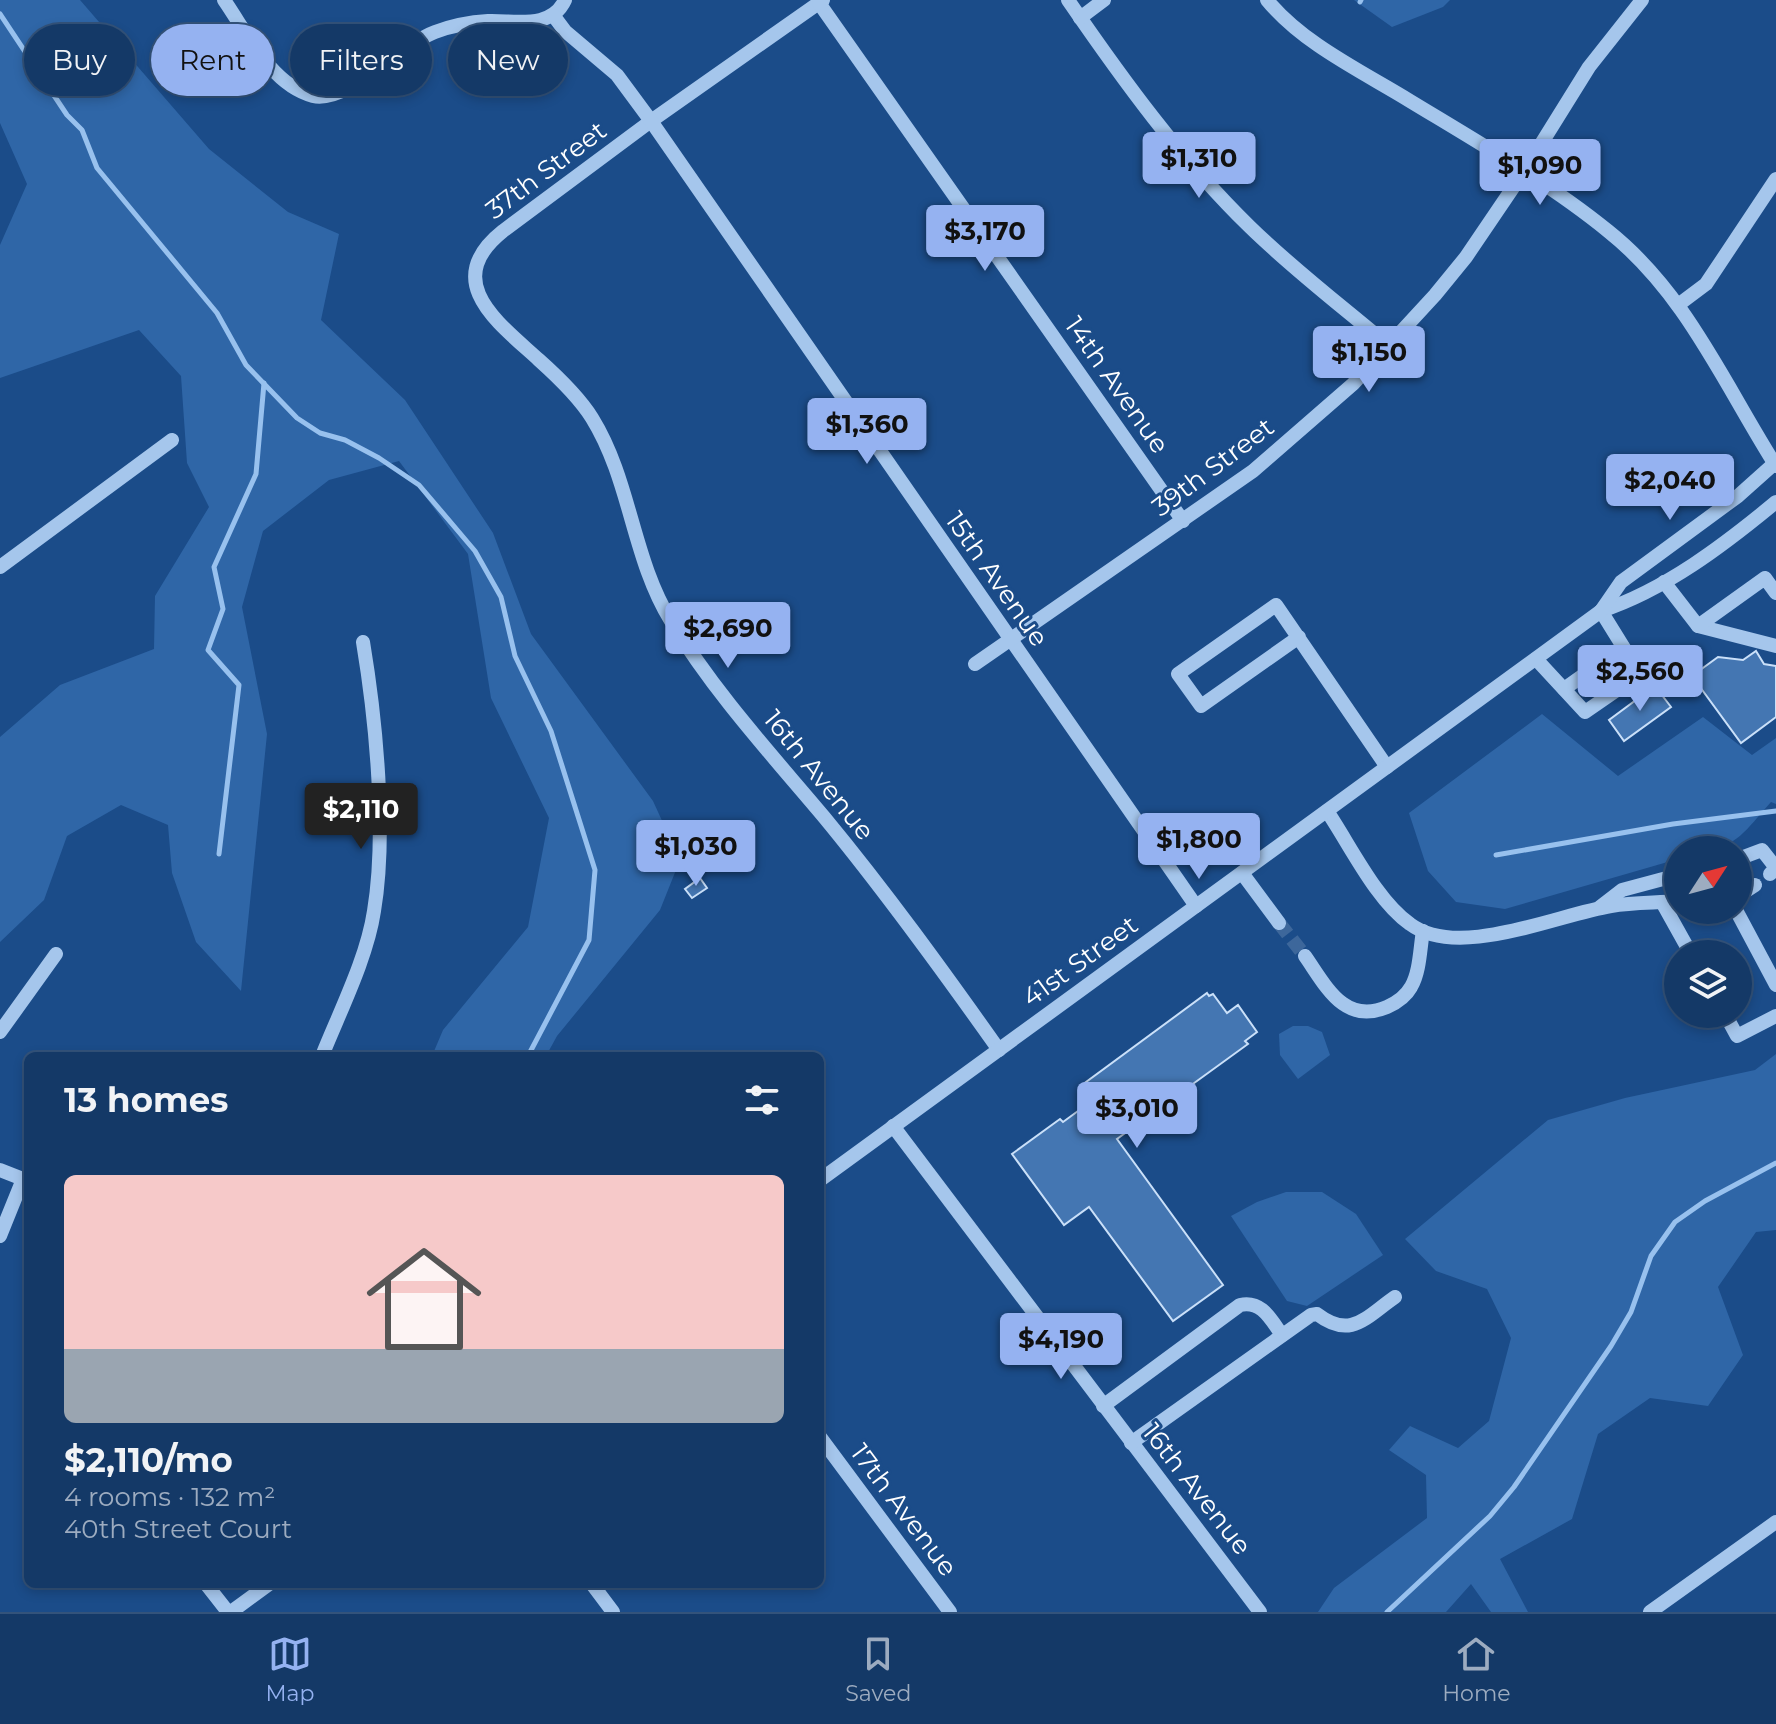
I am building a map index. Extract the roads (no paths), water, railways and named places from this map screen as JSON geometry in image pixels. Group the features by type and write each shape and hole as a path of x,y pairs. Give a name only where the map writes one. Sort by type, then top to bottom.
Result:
{"street":[{"path":"224,0 283,81 298,90 328,97 343,92 407,46 436,31 487,21 541,20 553,15 565,0"},
{"path":"1068,0 1162,128 1221,197 1272,247 1389,346"},
{"path":"1080,18 1104,0"},
{"path":"1267,0 1316,42 1606,229 1650,270 1678,305 1775,464"},
{"name":"39th Street","path":"975,664 1012,642 1253,471 1310,424 1389,346 1466,257 1589,67 1642,0"},
{"name":"37th Street","path":"476,281 477,263 490,241 651,121 821,1"},
{"name":"14th Avenue","path":"821,1 1183,521"},
{"name":"15th Avenue","path":"553,15 565,31 617,75 651,121 1196,906"},
{"path":"1678,305 1706,284 1776,179"},
{"name":"16th Avenue","path":"476,281 484,308 557,377 596,425 624,487 648,572 668,618 684,643 753,734 918,937 999,1050"},
{"path":"0,567 172,440"},
{"name":"41st Street","path":"824,1177 1601,611 1621,582 1738,496 1775,464"},
{"name":"41st Street","path":"1601,611 1630,602 1664,582 1776,502"},
{"path":"1698,626 1765,578 1776,593"},
{"path":"1664,582 1698,626 1776,646"},
{"path":"1299,637 1201,706 1178,674 1276,605 1299,637 1387,767"},
{"path":"1536,659 1585,712 1608,692 1640,674 1601,611"},
{"path":"324,1052 367,940 374,911 380,856 372,712 363,642"},
{"path":"1564,689 1623,647"},
{"path":"1327,811 1396,911 1410,925 1423,931 1453,939 1597,909 1662,902 1683,940"},
{"path":"1752,854 1762,850 1776,868 1770,874"},
{"path":"1242,873 1279,923"},
{"path":"1597,909 1622,890 1664,879"},
{"path":"1743,924 1776,985"},
{"path":"1305,956 1331,993 1350,1009 1363,1013 1377,1011 1396,1003 1411,987 1423,931"},
{"path":"0,1032 56,954"},
{"path":"1733,1028 1737,1036 1776,1016"},
{"name":"16th Avenue","path":"893,1126 1260,1612"},
{"path":"0,1170 24,1180"},
{"path":"0,1236 24,1182"},
{"path":"1131,1443 1282,1335 1317,1314 1330,1324 1343,1328 1354,1326 1395,1297"},
{"path":"1103,1406 1240,1305 1249,1303 1259,1306 1282,1335"},
{"name":"17th Avenue","path":"824,1442 950,1612"},
{"path":"1650,1612 1776,1522"},
{"path":"209,1588 229,1612 263,1588"},
{"path":"595,1588 613,1612"}],"waterway":[{"path":"0,14 67,115 82,130 97,168 217,313 246,365 297,418 320,433 345,440 379,458 419,485 475,551 501,597 515,656 551,731 595,870 589,940 530,1052"},
{"path":"219,854 239,685 208,650 223,609 214,567 256,474 264,383"},
{"path":"1496,855 1673,824 1776,811"},
{"path":"1387,1612 1490,1516 1514,1487 1611,1346 1631,1312 1651,1256 1675,1222 1705,1201 1776,1163"}],"tunnel":[{"path":"1593,672 1605,689"},
{"path":"1279,923 1305,956"}]}
